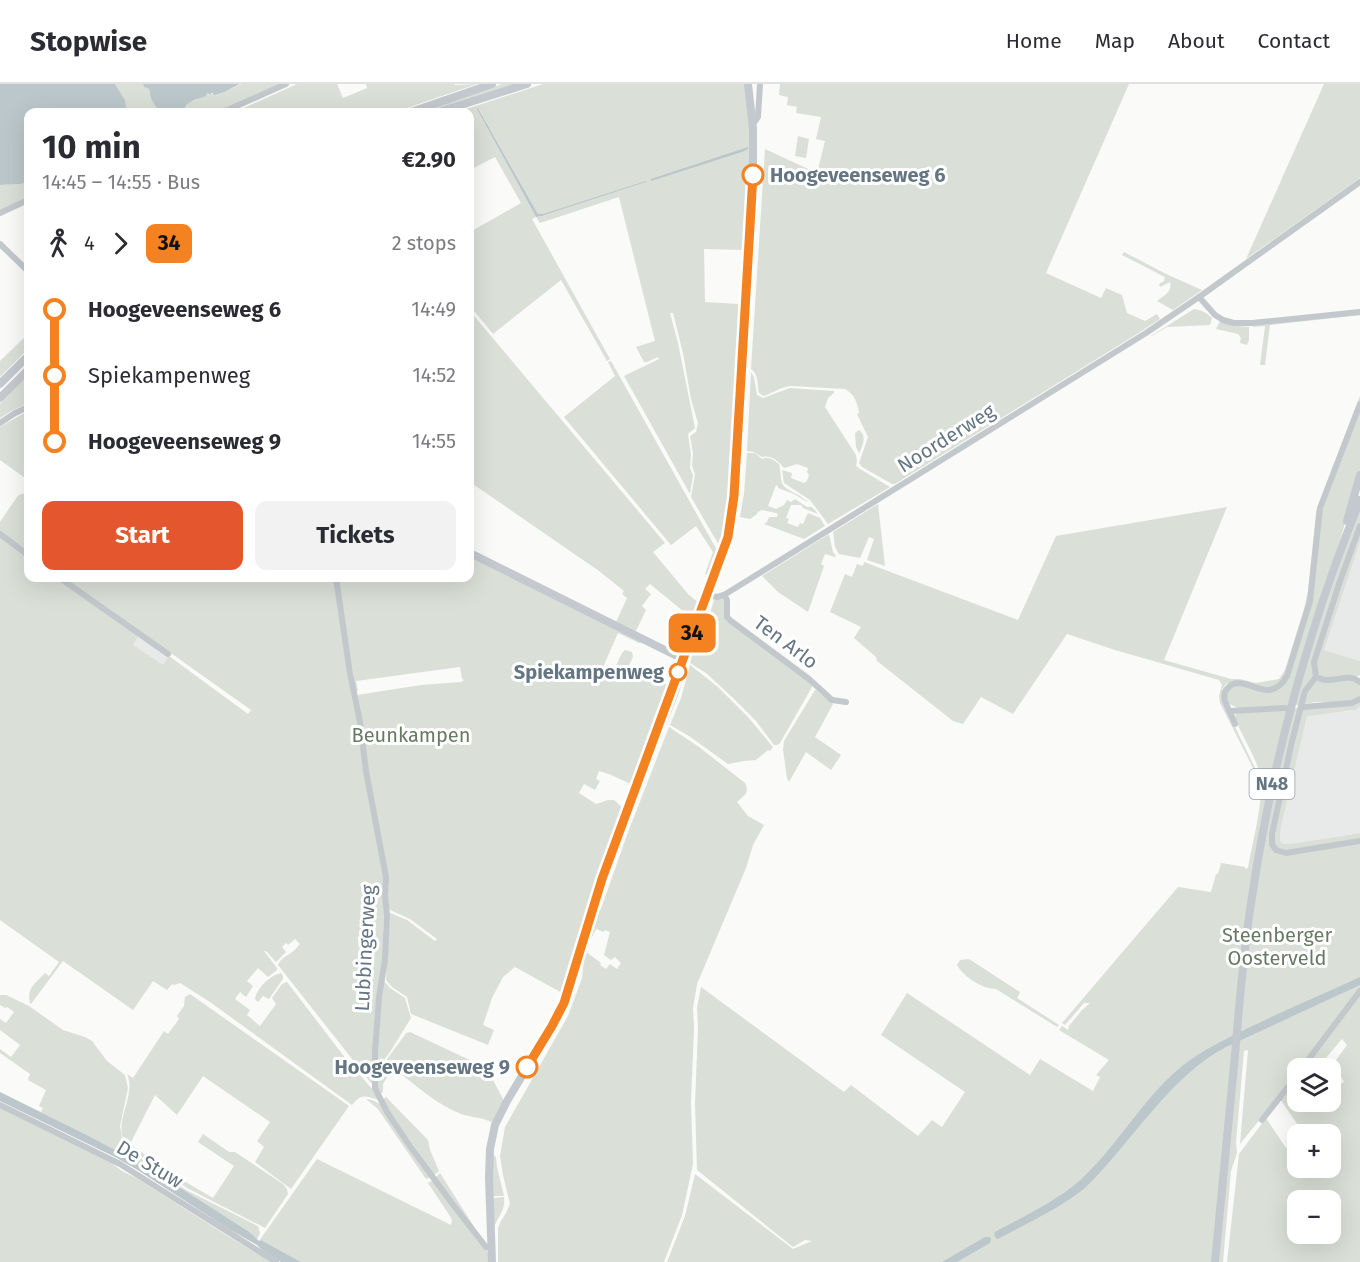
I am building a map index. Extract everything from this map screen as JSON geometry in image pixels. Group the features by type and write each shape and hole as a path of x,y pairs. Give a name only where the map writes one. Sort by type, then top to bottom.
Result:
{"highway":[{"path":"423,108 492,84"},
{"path":"452,108 528,84"},
{"path":"0,384 24,360"},
{"path":"0,398 24,374"},
{"name":"N48","path":"1341,548 1360,475"},
{"name":"N48","path":"1215,1262 1248,922 1268,805 1299,676 1341,548 1360,500"}],"main road":[{"path":"492,1262 489,1178 492,1140 500,1113 525,1077 564,1003 594,901 728,537 733,508 754,145 748,84"},
{"path":"474,555 683,659"}],"street":[{"path":"233,108 286,84"},
{"path":"753,124 758,117 760,84"},
{"name":"Noorderweg","path":"724,595 1146,333 1360,182"},
{"path":"0,213 24,202"},
{"path":"0,244 24,267"},
{"path":"1199,297 1215,315 1234,323 1360,312"},
{"path":"1235,724 1224,696 1230,686 1239,683 1264,690 1272,689 1280,685 1287,676 1310,598 1320,508 1360,404"},
{"path":"0,423 24,408"},
{"path":"1360,526 1317,653 1314,665 1316,677 1305,691 1295,726 1272,834 1272,844 1278,852 1286,853 1360,841"},
{"path":"0,534 24,552"},
{"path":"66,582 168,654"},
{"name":"Lubbingerweg","path":"337,582 366,771 386,878 386,960 379,997 375,1088 384,1107 410,1146 486,1247 491,1248"},
{"path":"706,595 717,597 724,595"},
{"name":"Ten Arlo","path":"724,595 727,600 727,618 809,679 832,700 846,702"},
{"path":"1316,677 1327,680 1351,677 1360,682"},
{"path":"1303,706 1350,704 1360,699"},
{"path":"1230,711 1286,708"},
{"path":"1310,1058 1360,991"},
{"path":"1262,1120 1287,1088"},
{"name":"De Stuw","path":"0,1105 120,1164 276,1262"}],"shaded area":[{"path":"0,84 115,84 125,100 126,108 24,108 24,183 0,185"},
{"path":"143,84 240,84 214,95 207,93 206,96 186,105 185,108 157,108 151,99 149,89"},
{"path":"478,108 538,214 646,182 536,217"},
{"path":"748,147 742,152 651,181 651,179"},
{"path":"1360,542 1360,661 1324,650"},
{"path":"139,635 169,656 163,666 133,645"},
{"path":"1360,706 1360,833 1282,844 1280,841 1281,827 1307,715 1351,711"},
{"path":"1360,977 1360,985 1226,1047 1206,1059 1169,1092 1087,1186 1057,1207 1000,1238 997,1239 994,1235 995,1232 1049,1203 1077,1183 1104,1155 1153,1094 1189,1061 1248,1028"},
{"path":"0,1092 151,1169 248,1231 259,1241 301,1262 281,1262 136,1169 0,1101"},
{"path":"985,1237 990,1237 990,1243 957,1262 942,1262"}],"green space":[{"path":"115,84 143,84 149,89 151,99 157,108 126,108 125,100"},
{"path":"242,84 283,84 229,108 185,108 186,105 207,93 210,95"},
{"path":"297,84 337,84 343,98 367,88 366,84 477,84 407,108 244,108"},
{"path":"502,84 517,84 443,108 431,108"},
{"path":"543,84 746,84 751,151 745,250 704,249 705,302 739,304 732,483 728,489 726,518 720,547 691,497 695,474 692,466 693,453 690,436 696,432 698,423 673,313 670,313 695,428 688,434 690,468 693,475 690,494 624,376 659,359 658,357 644,362 636,347 655,341 619,197 540,223 536,217 532,219 610,359 607,361 561,280 493,334 474,311 474,230 521,203 495,157 474,168 474,108 469,108","holes":["477,109 538,214 646,182 536,217"]},
{"path":"780,84 1129,84 1046,273 1101,298 1106,288 1122,295 1127,313 1145,321 1157,314 1160,319 895,484 862,467 859,463 868,437 857,414 859,413 856,402 848,391 790,386 764,396 759,393 757,377 751,369 765,149 817,173 825,141 816,139 821,117 796,113 797,107 787,105 788,97 779,95"},
{"path":"1324,84 1360,84 1360,178 1246,259"},
{"path":"798,136 809,139 806,158 795,156"},
{"path":"24,183 24,200 0,211 0,185"},
{"path":"751,222 756,222 736,517 732,526"},
{"path":"1124,252 1202,290 1173,310 1157,301 1169,291 1170,282 1160,287 1159,284 1164,281 1165,277 1122,255"},
{"path":"1194,309 1212,318 1210,325 1167,327 1151,336"},
{"path":"1360,314 1270,325 1265,365 1260,365 1265,326 1253,326"},
{"path":"474,316 665,543 653,552 688,594 700,604 694,620 650,584 645,589 651,594 642,606 646,610 636,631 616,622 627,598 622,594 624,591 599,571 474,485"},
{"path":"1220,321 1249,327 1247,345 1240,343 1241,338 1238,334 1216,329"},
{"path":"24,338 24,353 0,377 0,361"},
{"path":"611,361 718,552 709,576 705,574 713,552 696,526 671,545 564,417 615,376 608,362"},
{"path":"751,372 757,395 763,398 790,388 834,391 825,407 856,455 856,466 890,487 828,524 810,500 784,483 782,470 792,473 791,478 804,483 809,475 808,468 797,464 784,468 772,458 747,451"},
{"path":"24,379 24,405 0,418 0,404"},
{"path":"1360,396 1360,402 1320,504 1310,593 1289,667 1280,683 1270,688 1227,683 1222,689 1224,704 1255,768 1258,780 1257,797 1254,770 1220,703 1222,685 1219,680 1067,634 1013,714 981,697 963,724 953,721 877,661 876,657 854,638 861,627 830,612 845,574 852,577 857,564 863,566 864,562 1018,620 1056,536 1227,507 1164,660 1231,679 1256,683 1279,679 1285,670 1308,591 1316,512"},
{"name":"Steenberger Oosterveld","path":"1360,408 1360,470 1338,548 1288,704 1268,818 1295,705 1295,708 1298,708 1270,840 1279,853 1360,843 1360,1262 1227,1262 1239,1154 1266,1118 1287,1147 1287,1178 1341,1178 1341,1124 1297,1124 1289,1112 1341,1112 1341,1084 1344,1082 1341,1076 1341,1058 1338,1058 1347,1045 1342,1039 1326,1058 1287,1058 1287,1085 1240,1144 1248,1050 1244,1051 1237,1153 1231,1171 1223,1262 667,1262 685,1216 695,1174 793,1249 812,1241 805,1240 793,1247 697,1170 695,1104 697,1008 701,987 844,1092 851,1085 918,1136 932,1120 942,1127 965,1092 881,1035 907,993 1030,1075 1040,1059 1093,1091 1100,1077 1096,1075 1109,1060 1059,1030 1062,1026 1068,1030 1068,1027 1090,1003 1084,1003 1065,1025 1062,1023 1178,887 1211,892 1221,863 1248,868 1261,795 1260,774 1235,718 1237,708 1228,703 1226,694 1238,685 1261,691 1281,687 1310,605 1321,509"},
{"path":"24,413 24,477 0,460 0,427"},
{"path":"859,430 864,438 859,453 855,433"},
{"path":"747,453 755,453 762,459 769,458 779,464 783,485 809,503 776,485 768,506 776,509 784,505 787,500 791,502 795,499 807,507 812,507 818,514 801,505 791,505 786,518 789,519 787,523 798,527 800,523 803,524 808,513 820,518 825,526 804,539 764,524 769,517 777,517 776,513 762,510 750,519 740,517"},
{"path":"24,493 24,548 0,531 0,522 19,495"},
{"path":"878,504 885,566 867,560 874,539 869,537 860,558 839,554 835,547 833,532"},
{"path":"1360,504 1360,522 1336,589 1313,677 1299,705 1295,705 1302,676"},
{"path":"1360,528 1360,542 1324,650 1360,661 1360,675 1325,677 1318,674 1316,664"},
{"path":"829,534 836,556 825,554 821,564 824,566 808,612 778,592 762,576"},
{"path":"0,536 24,554 24,582 64,582 139,635 133,645 163,665 169,656 248,714 251,710 71,582 335,582 383,873 383,958 373,1083 278,965 300,944 295,939 282,947 286,952 276,962 264,951 277,970 268,977 258,968 247,981 253,986 246,997 240,992 235,999 250,1010 247,1015 260,1026 276,1004 272,998 282,984 287,982 346,1059 374,1091 378,1100 364,1097 352,1105 210,1002 180,983 172,984 167,990 153,981 133,1010 63,961 31,1004 29,993 33,986 45,973 49,976 59,962 0,920"},
{"name":"Beunkampen","path":"474,558 642,640 639,643 618,633 600,674 610,678 625,650 632,652 633,657 628,667 629,671 655,684 661,682 670,686 633,785 599,771 596,779 600,781 595,790 584,784 579,793 596,804 614,800 625,810 564,994 515,967 503,977 492,998 483,1025 494,1030 488,1045 411,1014 407,997 386,980 388,912 407,920 435,941 437,939 410,919 388,909 357,695 421,685 461,682 464,680 460,667 356,681 358,691 356,691 339,582 474,582"},
{"path":"722,599 726,618 812,683 812,687 777,745 774,745 756,721 733,698 706,673 690,663 714,600"},
{"path":"683,664 687,665 667,724 663,722"},
{"path":"690,665 718,687 748,717 773,747 770,751 768,750 756,760 728,764 670,725 681,698"},
{"path":"1317,680 1357,682 1360,685 1360,696 1347,703 1303,704 1304,695"},
{"path":"815,690 833,704 815,737 841,755 831,770 806,752 789,782 783,750 784,741"},
{"path":"1360,701 1360,706 1355,710 1307,716 1281,827 1280,841 1283,844 1289,844 1360,833 1360,840 1295,851 1280,850 1274,845 1273,834 1302,708"},
{"path":"663,724 666,725 634,811 630,810"},
{"path":"669,727 745,783 747,792 737,802 748,816 764,825 753,845 746,868 697,984 693,1008 691,1101 693,1164 682,1215 664,1262 498,1262 498,1228 510,1204 500,1156 505,1127 568,1016 582,978 585,951 606,969 610,964 617,969 621,963 615,957 611,960 604,955 610,932 596,929 592,937 589,936"},
{"path":"969,959 1020,992 1017,998 1059,1025 1057,1027 996,989 979,985 969,978 957,965 960,960"},
{"path":"281,973 283,979 269,999 263,996 258,1002 255,999 261,987 272,977"},
{"path":"384,981 405,998 411,1018 376,1070 380,1008"},
{"path":"190,994 349,1106 291,1189 255,1162 264,1147 257,1141 270,1122 203,1076 177,1115 155,1095 130,1144 213,1198 234,1166 198,1142 203,1134 229,1152 235,1152 287,1189 288,1194 265,1228 187,1188 129,1148 123,1140 122,1121 129,1092 127,1074 133,1078 164,1031 168,1034 179,1019 177,1016 184,1006 185,997"},
{"path":"0,995 6,995 29,1006 63,1030 92,1041 107,1061 125,1075 128,1088 120,1126 123,1145 186,1190 258,1226 260,1233 257,1240 248,1231 151,1169 41,1112 43,1108 39,1106 46,1090 28,1080 30,1074 0,1053 0,1049 11,1057 20,1045 0,1030 0,1019 6,1023 14,1012 0,1005"},
{"path":"410,1032 476,1063 472,1071 486,1078 489,1071 496,1073 493,1080 504,1101 493,1123 452,1110 393,1068 383,1084 383,1092 379,1094 376,1074 406,1033"},
{"path":"1287,1090 1287,1109 1280,1099"},
{"path":"386,1097 428,1140 439,1171 434,1175 382,1100"},
{"path":"366,1099 380,1104 431,1177 426,1179 378,1109"},
{"path":"0,1107 111,1161 120,1170 272,1262 0,1262"},
{"path":"493,1155 496,1157 504,1196 492,1196"},
{"path":"317,1159 451,1225 450,1216 428,1183 433,1180 489,1254 489,1262 301,1262 259,1241"},
{"path":"440,1173 485,1244 435,1178"},
{"path":"504,1197 502,1210 493,1229 492,1198"}],"bus line":[{"name":"34","path":"527,1067 564,1003 602,879 728,537 734,496 753,175"}],"place":[{"name":"Hoogeveenseweg 6","path":"753,175"},
{"name":"Spiekampenweg","path":"678,672"},
{"name":"Hoogeveenseweg 9","path":"527,1067"}]}
